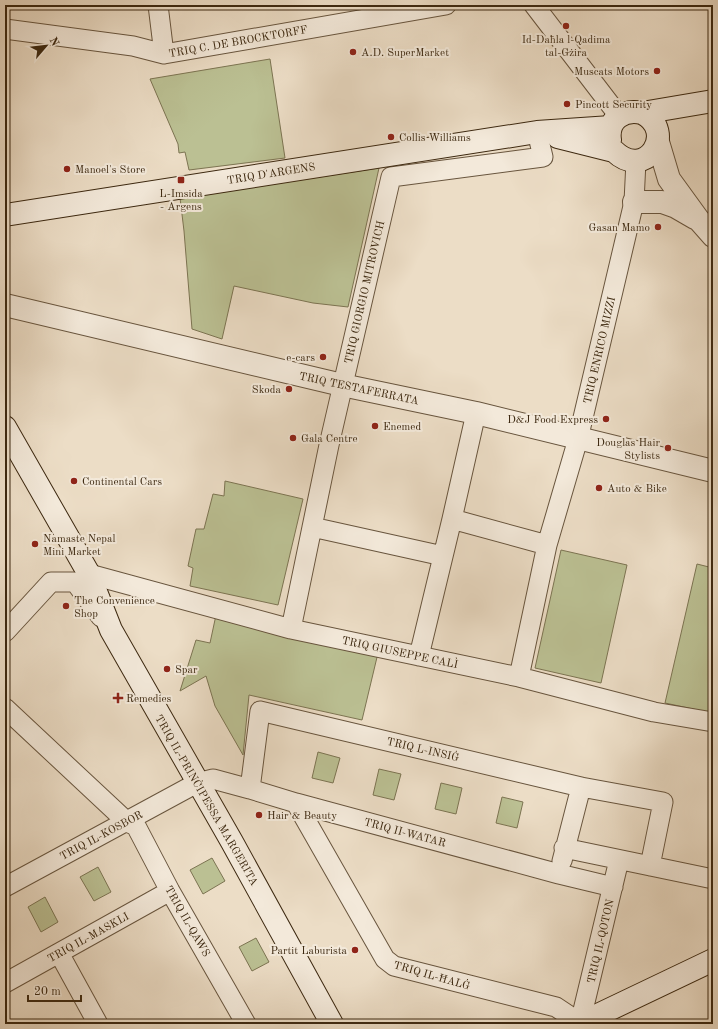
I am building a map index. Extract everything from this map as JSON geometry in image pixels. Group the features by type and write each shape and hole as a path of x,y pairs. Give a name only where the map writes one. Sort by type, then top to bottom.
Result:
{"main road":[{"name":"TRIQ D'ARGENS","path":"537,132 614,151 623,158 636,161 644,159 650,155 658,140 676,118 706,102"},
{"name":"TRIQ D'ARGENS","path":"5,215 615,121 627,112 642,113 706,102"},
{"path":"642,113 651,119 655,124 669,179 698,220 713,236"},
{"path":"614,151 609,138 615,121"},
{"path":"634,202 662,202 676,207 698,220"},
{"name":"TRIQ TESTAFERRATA","path":"5,305 342,385 476,413 713,471"},
{"name":"TRIQ IL-PRINĊIPESSA MARGERITA","path":"5,427 89,574 111,630 232,842 332,1024"},
{"path":"579,1024 713,960"}],"street":[{"path":"158,5 164,54"},
{"name":"TRIQ C. DE BROCKTORFF","path":"5,29 134,46 164,54 446,5"},
{"path":"534,5 615,121"},
{"name":"TRIQ GIORGIO MITROVICH","path":"291,629 342,385 392,177 543,157 537,132"},
{"name":"TRIQ ENRICO MIZZI","path":"520,677 547,545 578,439 634,202 636,161"},
{"path":"419,656 476,413"},
{"path":"452,519 547,545"},
{"path":"312,526 443,556"},
{"name":"TRIQ GIUSEPPE CALÌ","path":"89,574 291,629 520,677 654,712 713,722"},
{"path":"5,632 51,582 75,582 111,630"},
{"name":"TRIQ IL-QAWS","path":"5,708 127,822 136,826 170,891 246,1024"},
{"name":"TRIQ L-INSIĠ","path":"250,789 260,711 581,787 663,802 650,866"},
{"name":"TRIQ II-WATAR","path":"197,783 213,779 296,803 613,887"},
{"name":"TRIQ IL-KOSBOR","path":"5,887 197,783"},
{"path":"560,874 564,848 581,787"},
{"name":"TRIQ IL-ĦALĠ","path":"296,803 385,959 390,964 556,1007 579,1024"},
{"path":"564,848 713,879"},
{"name":"TRIQ IL-QOTON","path":"579,1024 619,860"},
{"name":"TRIQ IL-MASKLI","path":"5,983 170,891"},
{"path":"59,953 98,1024"}],"green space":[{"path":"270,59 285,158 189,170 185,152 179,153 178,144 150,79"},
{"path":"379,168 348,307 313,303 234,286 222,339 192,329 180,198"},
{"path":"225,481 303,499 278,605 190,586 193,568 188,566 196,529 204,529 213,494 224,496"},
{"path":"561,550 627,565 601,683 535,668"},
{"path":"697,564 713,568 712,713 665,703"},
{"path":"216,615 378,653 362,720 249,695 243,755 215,706 206,676 180,691 196,640 210,643"},
{"path":"318,752 340,758 333,783 312,778"},
{"path":"379,769 401,774 394,800 373,795"},
{"path":"441,783 462,788 456,814 435,809"},
{"path":"502,797 523,802 517,828 496,823"},
{"path":"212,858 225,881 203,894 190,870"},
{"path":"98,867 111,892 94,901 80,877"},
{"path":"45,897 58,922 41,932 28,907"},
{"path":"256,938 269,962 252,971 239,947"}],"place":[{"name":"Id-Daħla l-Qadima tal-Gżira","path":"566,26"},
{"name":"A.D. SuperMarket","path":"353,52"},
{"name":"Muscats Motors","path":"657,71"},
{"name":"Pincott Security","path":"567,104"},
{"name":"Collis Williams","path":"391,137"},
{"name":"Manoel's Store","path":"67,169"},
{"name":"L-Imsida - Argens","path":"181,180"},
{"name":"Gasan Mamo","path":"658,227"},
{"name":"e-cars","path":"323,357"},
{"name":"Skoda","path":"289,389"},
{"name":"D&J Food Express","path":"606,419"},
{"name":"Enemed","path":"375,426"},
{"name":"Gala Centre","path":"293,438"},
{"name":"Douglas Hair Stylists","path":"668,448"},
{"name":"Continental Cars","path":"74,481"},
{"name":"Auto & Bike","path":"599,488"},
{"name":"Namaste Nepal Mini Market","path":"35,544"},
{"name":"The Convenience Shop","path":"66,606"},
{"name":"Spar","path":"167,669"},
{"name":"Remedies","path":"118,698"},
{"name":"Hair & Beauty","path":"259,815"},
{"name":"Partit Laburista","path":"355,950"}]}
